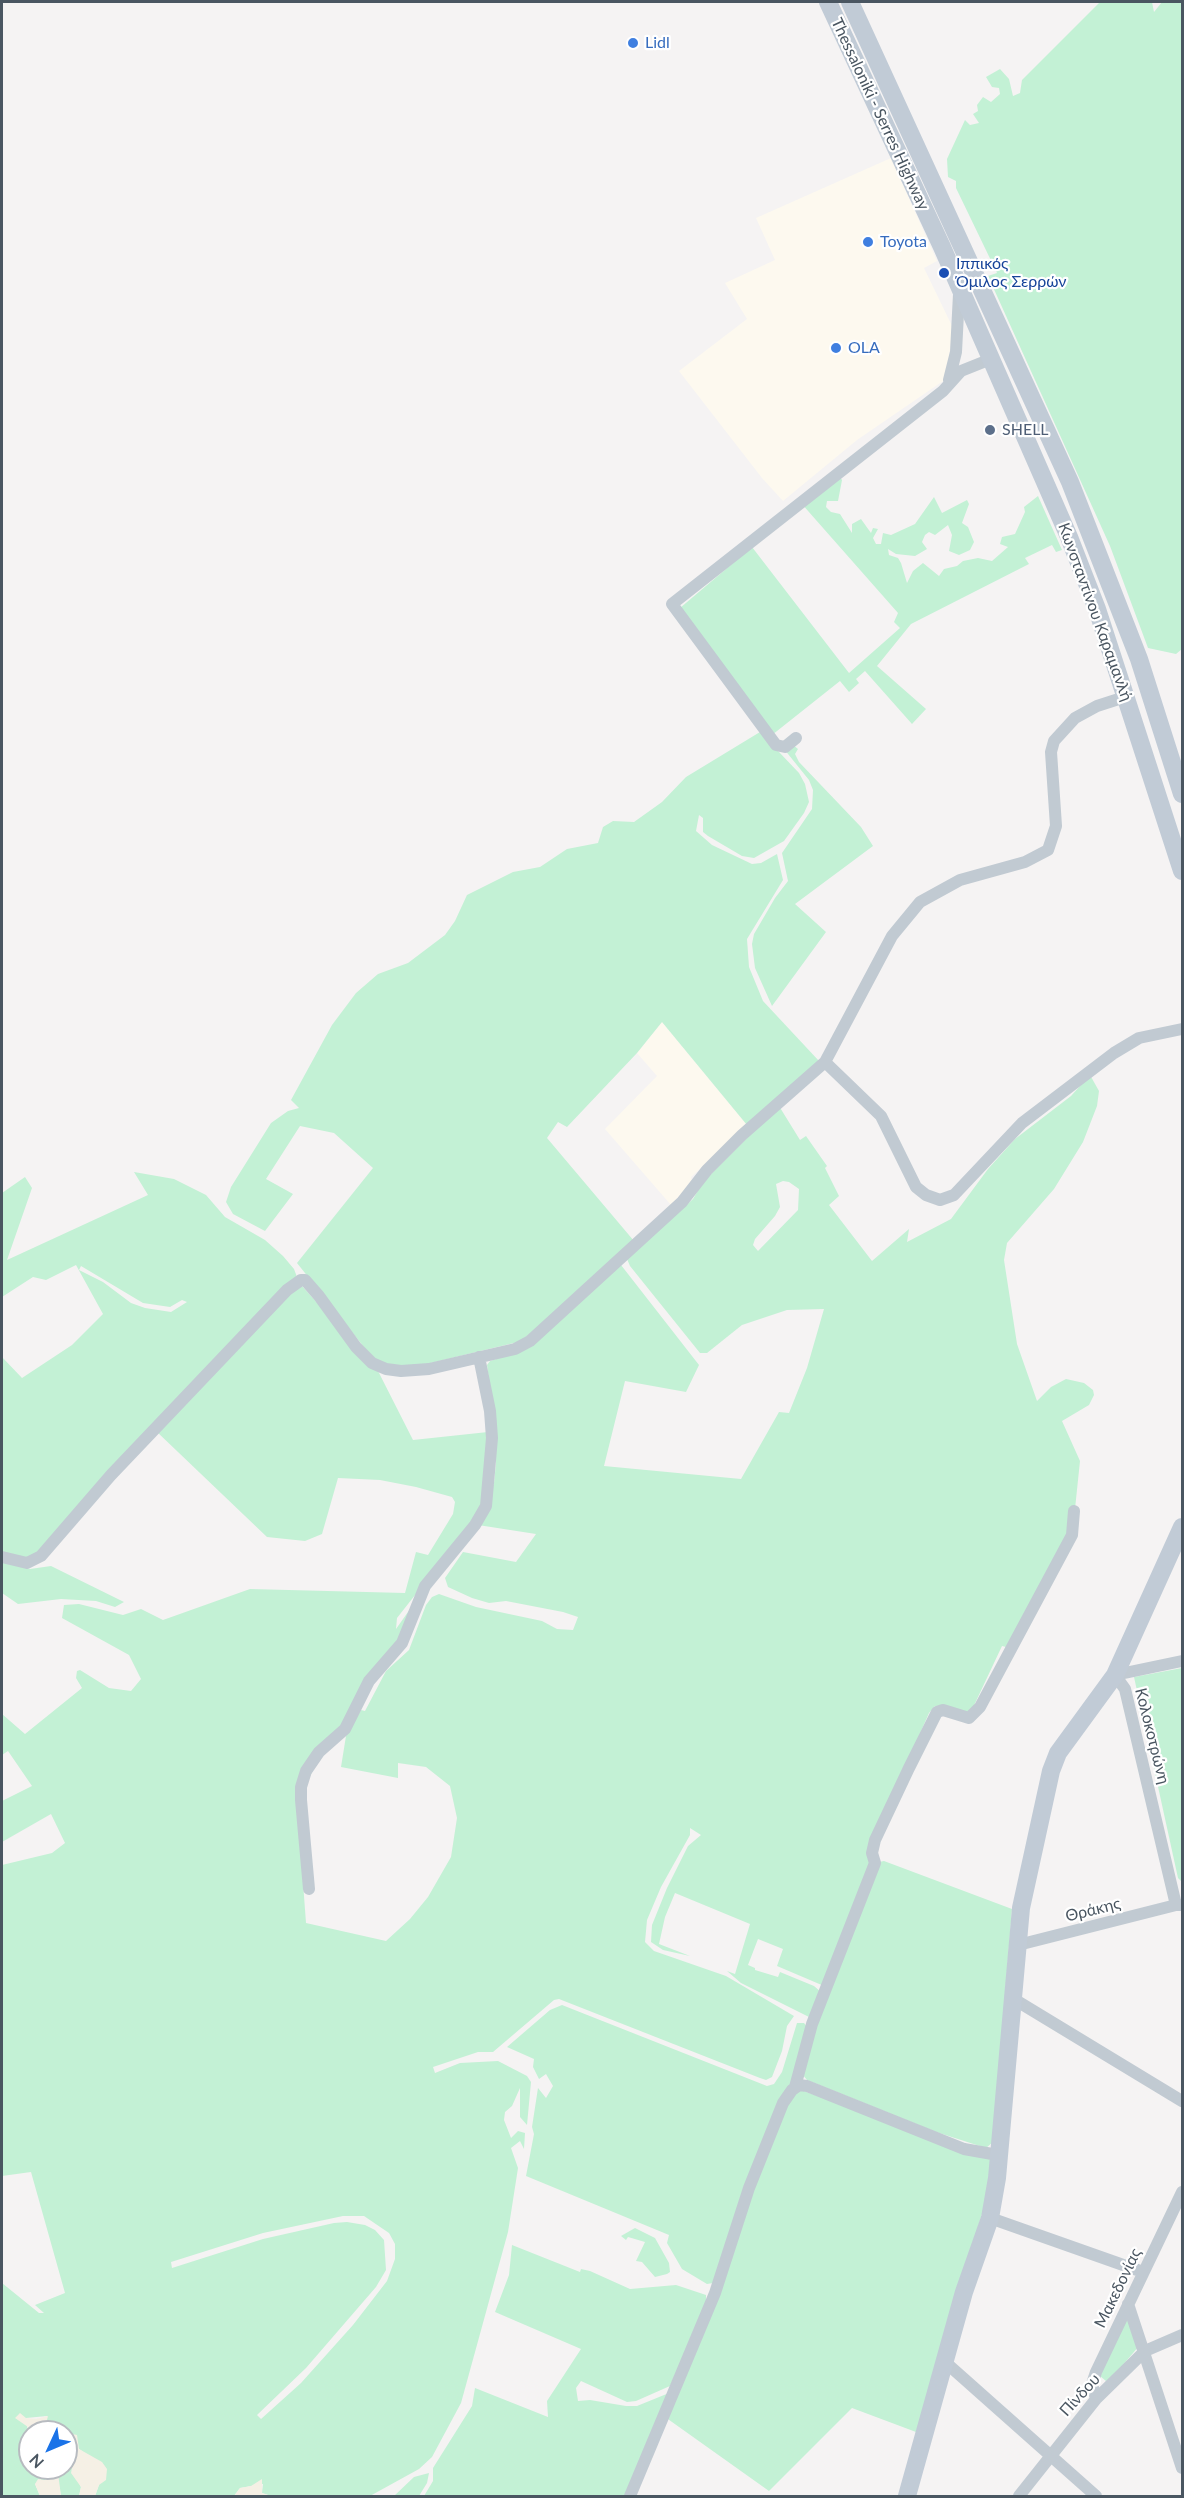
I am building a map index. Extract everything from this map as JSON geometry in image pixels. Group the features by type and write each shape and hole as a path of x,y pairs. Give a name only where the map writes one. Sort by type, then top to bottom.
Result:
{"main road":[{"name":"Thessaloniki - Serres Highway","path":"828,2 991,358"},
{"name":"Thessaloniki - Serres Highway","path":"850,2 1008,342"},
{"name":"Κωνσταντίνου Καραμανλή","path":"1008,342 1066,473 1120,608 1182,794"},
{"name":"Κωνσταντίνου Καραμανλή","path":"991,358 1069,537 1097,609 1125,697 1179,848 1182,870"},
{"path":"907,2496 964,2292 990,2218 1025,1884 1054,1760 1114,1676 1182,1527"}],"street":[{"path":"947,387 952,374 959,317 959,297 954,274"},
{"path":"796,738 785,747 776,745 672,604 947,387 963,369 991,358"},
{"path":"2,1557 27,1563 41,1556 111,1475 287,1290 302,1280 305,1280 319,1296 356,1347 379,1366 401,1371 429,1369 515,1349 536,1336 682,1202 706,1170 742,1135 825,1062 892,936 920,902 960,880 1025,862 1047,850 1056,826 1051,752 1053,741 1075,718 1097,706 1125,697"},
{"path":"825,1062 881,1116 916,1187 926,1196 940,1200 954,1195 1022,1124 1125,1046 1140,1038 1182,1029"},
{"path":"309,1889 301,1800 301,1787 306,1771 319,1752 345,1729 369,1681 402,1643 425,1586 475,1525 486,1506 492,1438 490,1411 479,1357"},
{"path":"630,2496 716,2293 749,2188 772,2130 786,2097 795,2087 812,2024 875,1863 872,1853 875,1840 937,1712 943,1710 969,1718 980,1707 1072,1535 1074,1511"},
{"path":"1114,1676 1182,1662"},
{"name":"Κολοκοτρώνη","path":"1114,1676 1125,1689 1179,1905"},
{"name":"Θράκης","path":"1018,1945 1179,1905"},
{"path":"1012,1998 1182,2101"},
{"path":"795,2087 807,2086 964,2149 998,2155"},
{"name":"Μακεδονίας","path":"1096,2399 1092,2384 1182,2192"},
{"path":"990,2218 1143,2272"},
{"path":"1128,2304 1182,2469"},
{"name":"Πίνδου","path":"1019,2496 1096,2399 1145,2351 1182,2335"},
{"path":"944,2361 1096,2496"}],"shaded area":[{"path":"891,158 937,261 924,268 953,328 946,379 857,440 783,501 762,478 679,371 747,319 725,283 775,260 756,218"},
{"path":"662,1022 747,1125 691,1177 692,1182 671,1205 605,1129 657,1076 637,1053"}],"green space":[{"path":"1100,2 1152,2 1154,12 1162,2 1182,2 1182,649 1176,654 1148,648 1110,546 988,276 997,273 956,188 956,181 948,177 947,159 965,120 970,125 979,123 973,114 978,111 977,105 983,97 991,102 1000,94 999,88 992,87 986,77 1000,69 1009,79 1013,96 1020,93 1022,80"},
{"path":"839,475 842,480 838,501 827,501 826,507 831,512 840,514 852,533 852,524 861,519 871,533 873,528 878,529 873,538 876,544 881,544 883,533 891,535 915,524 934,497 942,513 967,500 969,504 962,523 968,527 974,542 970,550 959,555 949,551 952,535 948,525 935,535 929,532 925,535 922,542 927,549 915,556 896,554 888,549 889,555 898,558 901,563 907,583 913,571 923,563 939,576 944,569 957,566 963,561 978,558 992,561 1008,547 1000,544 1002,537 1015,534 1025,512 1024,507 1038,496 1062,550 1056,552 1052,545 1025,558 1029,564 911,624 877,666 926,709 912,724 865,671 856,679 859,683 849,692 840,681 772,735 680,608 752,547 849,673 900,628 894,622 898,613 801,503"},
{"path":"760,732 799,773 805,784 809,802 804,813 784,841 754,858 742,856 708,836 703,832 703,818 699,815 696,831 712,845 752,864 761,863 777,854 783,880 747,939 749,967 763,1001 819,1061 747,1125 662,1022 637,1053 567,1127 558,1122 547,1138 634,1241 540,1328 518,1342 414,1367 396,1368 375,1361 297,1263 373,1168 334,1133 300,1126 266,1179 293,1194 265,1231 233,1214 226,1202 231,1187 271,1123 288,1111 299,1108 291,1100 332,1025 356,993 378,974 408,963 445,935 455,921 467,895 513,872 540,867 567,849 598,843 603,827 613,821 634,822 662,802 686,777"},
{"path":"793,745 798,749 795,754 799,762 861,827 873,846 795,904 826,932 772,1006 755,968 752,944 754,934 788,881 782,853 812,809 813,790 809,780 784,749"},
{"path":"1090,1075 1099,1091 1097,1106 1083,1142 1054,1189 1007,1243 1004,1260 1017,1344 1037,1401 1051,1387 1066,1379 1084,1383 1093,1390 1094,1395 1089,1405 1062,1421 1080,1461 1073,1528 1010,1648 1002,1646 969,1716 935,1706 929,1713 882,1820 870,1862 824,1986 777,1966 783,1949 758,1939 748,1965 755,1970 778,1977 780,1972 814,1986 821,1992 811,2018 741,1983 727,1971 735,1974 750,1924 675,1893 665,1917 659,1944 690,1956 663,1950 651,1942 652,1925 667,1888 688,1846 701,1835 690,1828 690,1835 661,1887 647,1920 645,1942 654,1951 726,1976 794,2016 787,2026 782,2051 772,2077 766,2080 760,2078 559,1999 554,2000 493,2052 478,2052 433,2067 435,2073 460,2063 498,2061 527,2076 531,2082 527,2125 520,2117 520,2088 512,2106 505,2112 504,2120 511,2138 518,2131 525,2133 524,2149 520,2141 511,2148 518,2168 508,2232 461,2403 432,2457 419,2469 370,2496 271,2496 262,2493 263,2484 240,2488 234,2496 95,2496 99,2485 92,2458 78,2448 78,2420 46,2420 47,2416 26,2418 26,2420 18,2420 18,2480 45,2480 35,2484 40,2496 2,2496 2,2283 39,2313 44,2313 35,2305 65,2293 31,2172 2,2176 2,1865 52,1853 65,1843 51,1814 2,1842 2,1801 32,1786 8,1751 2,1755 2,1714 25,1734 82,1688 76,1678 77,1671 80,1670 109,1688 131,1691 141,1679 129,1655 62,1618 64,1605 79,1604 123,1615 141,1609 163,1620 250,1589 405,1593 416,1552 428,1555 453,1514 455,1502 452,1497 416,1487 380,1480 338,1478 322,1534 305,1541 267,1537 156,1431 286,1296 302,1286 377,1369 413,1440 488,1432 482,1510 397,1618 396,1629 415,1602 411,1618 346,1721 330,1738 297,1801 306,1923 386,1941 410,1919 428,1897 451,1857 457,1818 450,1786 426,1767 398,1763 398,1778 341,1767 346,1736 361,1710 365,1711 386,1671 409,1650 426,1605 432,1597 439,1594 476,1607 542,1621 557,1629 573,1630 578,1617 506,1601 489,1603 448,1587 445,1578 463,1552 516,1562 536,1534 478,1525 494,1483 496,1463 495,1422 487,1365 490,1361 508,1355 621,1265 699,1365 686,1392 625,1381 604,1466 741,1479 779,1412 789,1413 807,1368 824,1309 787,1310 742,1325 707,1353 700,1353 630,1266 627,1259 693,1199 703,1182 779,1106 800,1140 806,1136 827,1166 825,1168 839,1196 829,1205 872,1261 909,1229 907,1242 951,1219 988,1169 1015,1139 1071,1096","holes":["783,1181 799,1189 798,1210 758,1251 753,1245 755,1239 780,1207 776,1184","343,2216 364,2216 389,2233 395,2244 395,2259 387,2281 353,2325 301,2383 261,2419 257,2415 306,2368 376,2287 386,2270 384,2240 375,2230 365,2225 347,2222 334,2223 263,2239 172,2268 171,2262 263,2233"]},
{"path":"134,1172 174,1179 206,1195 225,1217 265,1240 283,1256 294,1269 297,1277 37,1553 29,1559 2,1553 2,1357 22,1378 72,1345 103,1314 76,1265 46,1280 33,1277 2,1297 2,1193 25,1177 32,1188 7,1260 148,1195","holes":["81,1266 143,1303 170,1307 182,1300 187,1302 171,1312 145,1308 131,1303 103,1282 79,1270"]},
{"path":"2,1560 30,1569 51,1566 124,1602 115,1607 96,1601 61,1599 18,1604 2,1593"},
{"path":"1182,1668 1182,1882 1178,1878 1134,1677"},
{"path":"884,1861 1012,1909 993,2142 986,2148 936,2132 807,2080 802,2074 815,2021 879,1862"},
{"path":"562,2005 767,2086 774,2084 782,2072 797,2023 804,2023 808,2028 793,2083 713,2283 707,2284 682,2269 667,2243 669,2235 526,2176 534,2134 532,2127 538,2088 546,2098 553,2086 546,2074 539,2079 533,2067 534,2059 507,2047 550,2010"},
{"path":"798,2089 986,2155 992,2162 985,2204 916,2432 852,2408 769,2491 665,2417 786,2104"},
{"path":"635,2228 655,2238 669,2263 670,2272 655,2277 642,2262 636,2261 645,2242 628,2237 626,2240 621,2236"},
{"path":"512,2245 580,2272 581,2269 590,2271 630,2289 676,2285 706,2295 706,2305 670,2386 636,2401 627,2402 581,2381 576,2388 578,2401 590,2400 626,2406 637,2406 669,2393 627,2496 424,2496 433,2481 433,2468 472,2406 475,2388 548,2417 547,2401 581,2349 495,2312 509,2275"},
{"path":"1126,2320 1130,2321 1139,2346 1110,2380 1106,2381 1100,2376"},
{"path":"429,2473 427,2483 419,2496 394,2496 414,2477"},
{"path":"58,2480 78,2480 81,2487 79,2496 61,2496"}],"sand":[{"path":"20,2413 26,2418 36,2419 48,2416 47,2420 18,2420 15,2418"},
{"path":"78,2442 79,2449 102,2462 107,2469 106,2480 99,2485 95,2496 79,2496 81,2487 76,2480 78,2480"},
{"path":"262,2479 262,2493 271,2496 234,2496 240,2488 251,2486"},
{"path":"37,2480 59,2480 61,2496 40,2496 35,2484"}],"place":[{"name":"Lidl","path":"633,43"},
{"name":"Toyota","path":"868,242"},
{"name":"Ιππικός Όμιλος Σερρών","path":"944,273"},
{"name":"OLA","path":"836,348"},
{"name":"SHELL","path":"990,430"}]}
